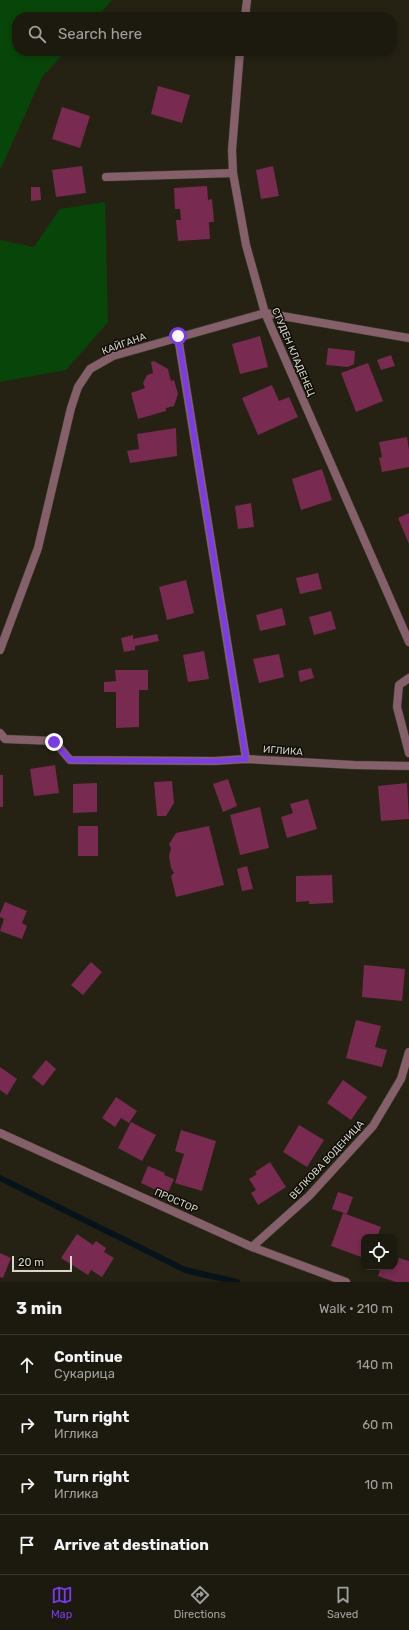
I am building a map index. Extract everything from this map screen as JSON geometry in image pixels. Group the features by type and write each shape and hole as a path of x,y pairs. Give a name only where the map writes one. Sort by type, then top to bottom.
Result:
{"street":[{"path":"246,12 247,0"},
{"name":"СТУДЕН КЛАДЕНЕЦ","path":"240,56 232,150 233,173 246,245 265,313 409,642"},
{"path":"106,178 233,173"},
{"name":"КАЙГАНА","path":"0,650 38,548 61,447 78,387 90,369 113,356 178,336 265,313 409,338"},
{"path":"178,336 246,759"},
{"path":"409,678 400,685 397,708 409,753"},
{"name":"ИГЛИКА","path":"0,733 5,739 54,742 70,760 215,761 246,759 354,766 409,766"},
{"name":"ВЕЛКОВА ВОДЕНИЦА","path":"252,1247 308,1196 373,1126 401,1079 409,1052"},
{"name":"ПРОСТОР","path":"0,1133 252,1247 346,1282"}],"green space":[{"path":"0,0 112,0 101,12 12,12 12,56 61,56 42,77 0,170"},
{"path":"105,202 108,322 66,370 0,382 0,240 34,247 60,209"}],"building":[{"path":"158,86 190,95 182,123 151,114"},
{"path":"62,107 90,116 80,148 52,139"},
{"path":"82,166 86,193 56,197 52,170"},
{"path":"273,166 279,196 261,199 256,170"},
{"path":"207,186 208,200 212,199 214,222 209,222 210,239 178,241 176,220 181,220 180,209 175,209 174,188"},
{"path":"31,187 40,187 41,200 31,201"},
{"path":"260,336 268,367 240,374 232,344"},
{"path":"328,348 355,351 354,364 348,367 326,365"},
{"path":"391,355 395,366 381,370 377,360"},
{"path":"154,361 168,369 171,381 174,380 178,394 174,406 166,408 166,411 138,419 131,393 145,388 143,383 147,375 153,373 151,362"},
{"path":"368,363 383,401 356,412 341,373"},
{"path":"272,385 279,401 289,397 298,417 258,435 242,398"},
{"path":"176,428 177,456 130,463 127,451 139,449 137,434"},
{"path":"407,437 409,467 382,472 379,458 382,457 379,442"},
{"path":"322,469 332,500 301,510 292,479"},
{"path":"251,503 254,527 238,529 235,506"},
{"path":"409,513 409,544 398,518"},
{"path":"318,573 322,589 300,594 296,578"},
{"path":"186,580 194,613 167,620 159,587"},
{"path":"282,608 286,625 260,631 256,615"},
{"path":"331,611 336,629 314,635 309,617"},
{"path":"157,634 159,641 135,646 135,650 124,652 121,638 133,635 133,639"},
{"path":"204,651 209,679 188,682 183,655"},
{"path":"279,654 284,677 259,683 253,659"},
{"path":"311,668 314,678 300,682 298,671"},
{"path":"115,670 148,670 148,690 139,690 139,727 116,728 116,692 104,692 104,682 116,681"},
{"path":"55,765 59,793 34,796 30,769"},
{"path":"0,775 3,775 3,807 0,807"},
{"path":"228,779 237,806 223,812 213,784"},
{"path":"172,781 174,803 166,816 157,816 154,782"},
{"path":"97,783 97,812 73,813 73,784"},
{"path":"407,783 409,819 381,821 378,786"},
{"path":"308,799 317,829 287,838 281,817 293,813 290,804"},
{"path":"260,807 269,848 240,855 230,815"},
{"path":"78,826 98,826 98,856 78,856"},
{"path":"209,826 224,885 176,897 171,876 174,873 171,868 169,856 171,848 169,844 176,833"},
{"path":"247,866 253,889 242,891 237,869"},
{"path":"332,875 333,903 309,904 309,901 296,902 296,876"},
{"path":"5,902 27,911 22,923 27,926 22,939 0,931 4,919 0,917 0,914"},
{"path":"91,962 102,972 83,995 71,985"},
{"path":"364,965 405,969 402,1001 362,997"},
{"path":"356,1020 381,1026 375,1047 387,1050 382,1067 346,1058"},
{"path":"46,1060 56,1069 43,1086 32,1077"},
{"path":"0,1067 17,1079 7,1095 0,1090"},
{"path":"343,1080 367,1097 351,1120 327,1103"},
{"path":"116,1097 137,1111 129,1123 121,1118 115,1127 102,1118"},
{"path":"131,1122 156,1135 142,1161 118,1148"},
{"path":"299,1125 324,1140 307,1167 283,1152"},
{"path":"181,1130 216,1141 202,1191 175,1183 184,1154 175,1151"},
{"path":"270,1162 286,1187 258,1205 251,1193 256,1190 249,1179 257,1174 255,1172"},
{"path":"148,1166 165,1173 164,1175 174,1179 167,1195 141,1183"},
{"path":"338,1192 353,1197 347,1214 332,1209"},
{"path":"343,1213 381,1227 378,1234 361,1234 361,1257 331,1246"},
{"path":"77,1234 93,1245 96,1241 106,1248 104,1252 114,1258 102,1277 91,1270 88,1275 61,1258"},
{"path":"0,1253 11,1258 3,1278 0,1277"},
{"path":"399,1258 409,1261 409,1282 396,1282 378,1276 380,1270 397,1270"}],"waterway":[{"path":"0,1178 185,1270 237,1282"}],"route":[{"path":"54,742 70,760 215,761 246,759 178,336"}]}
